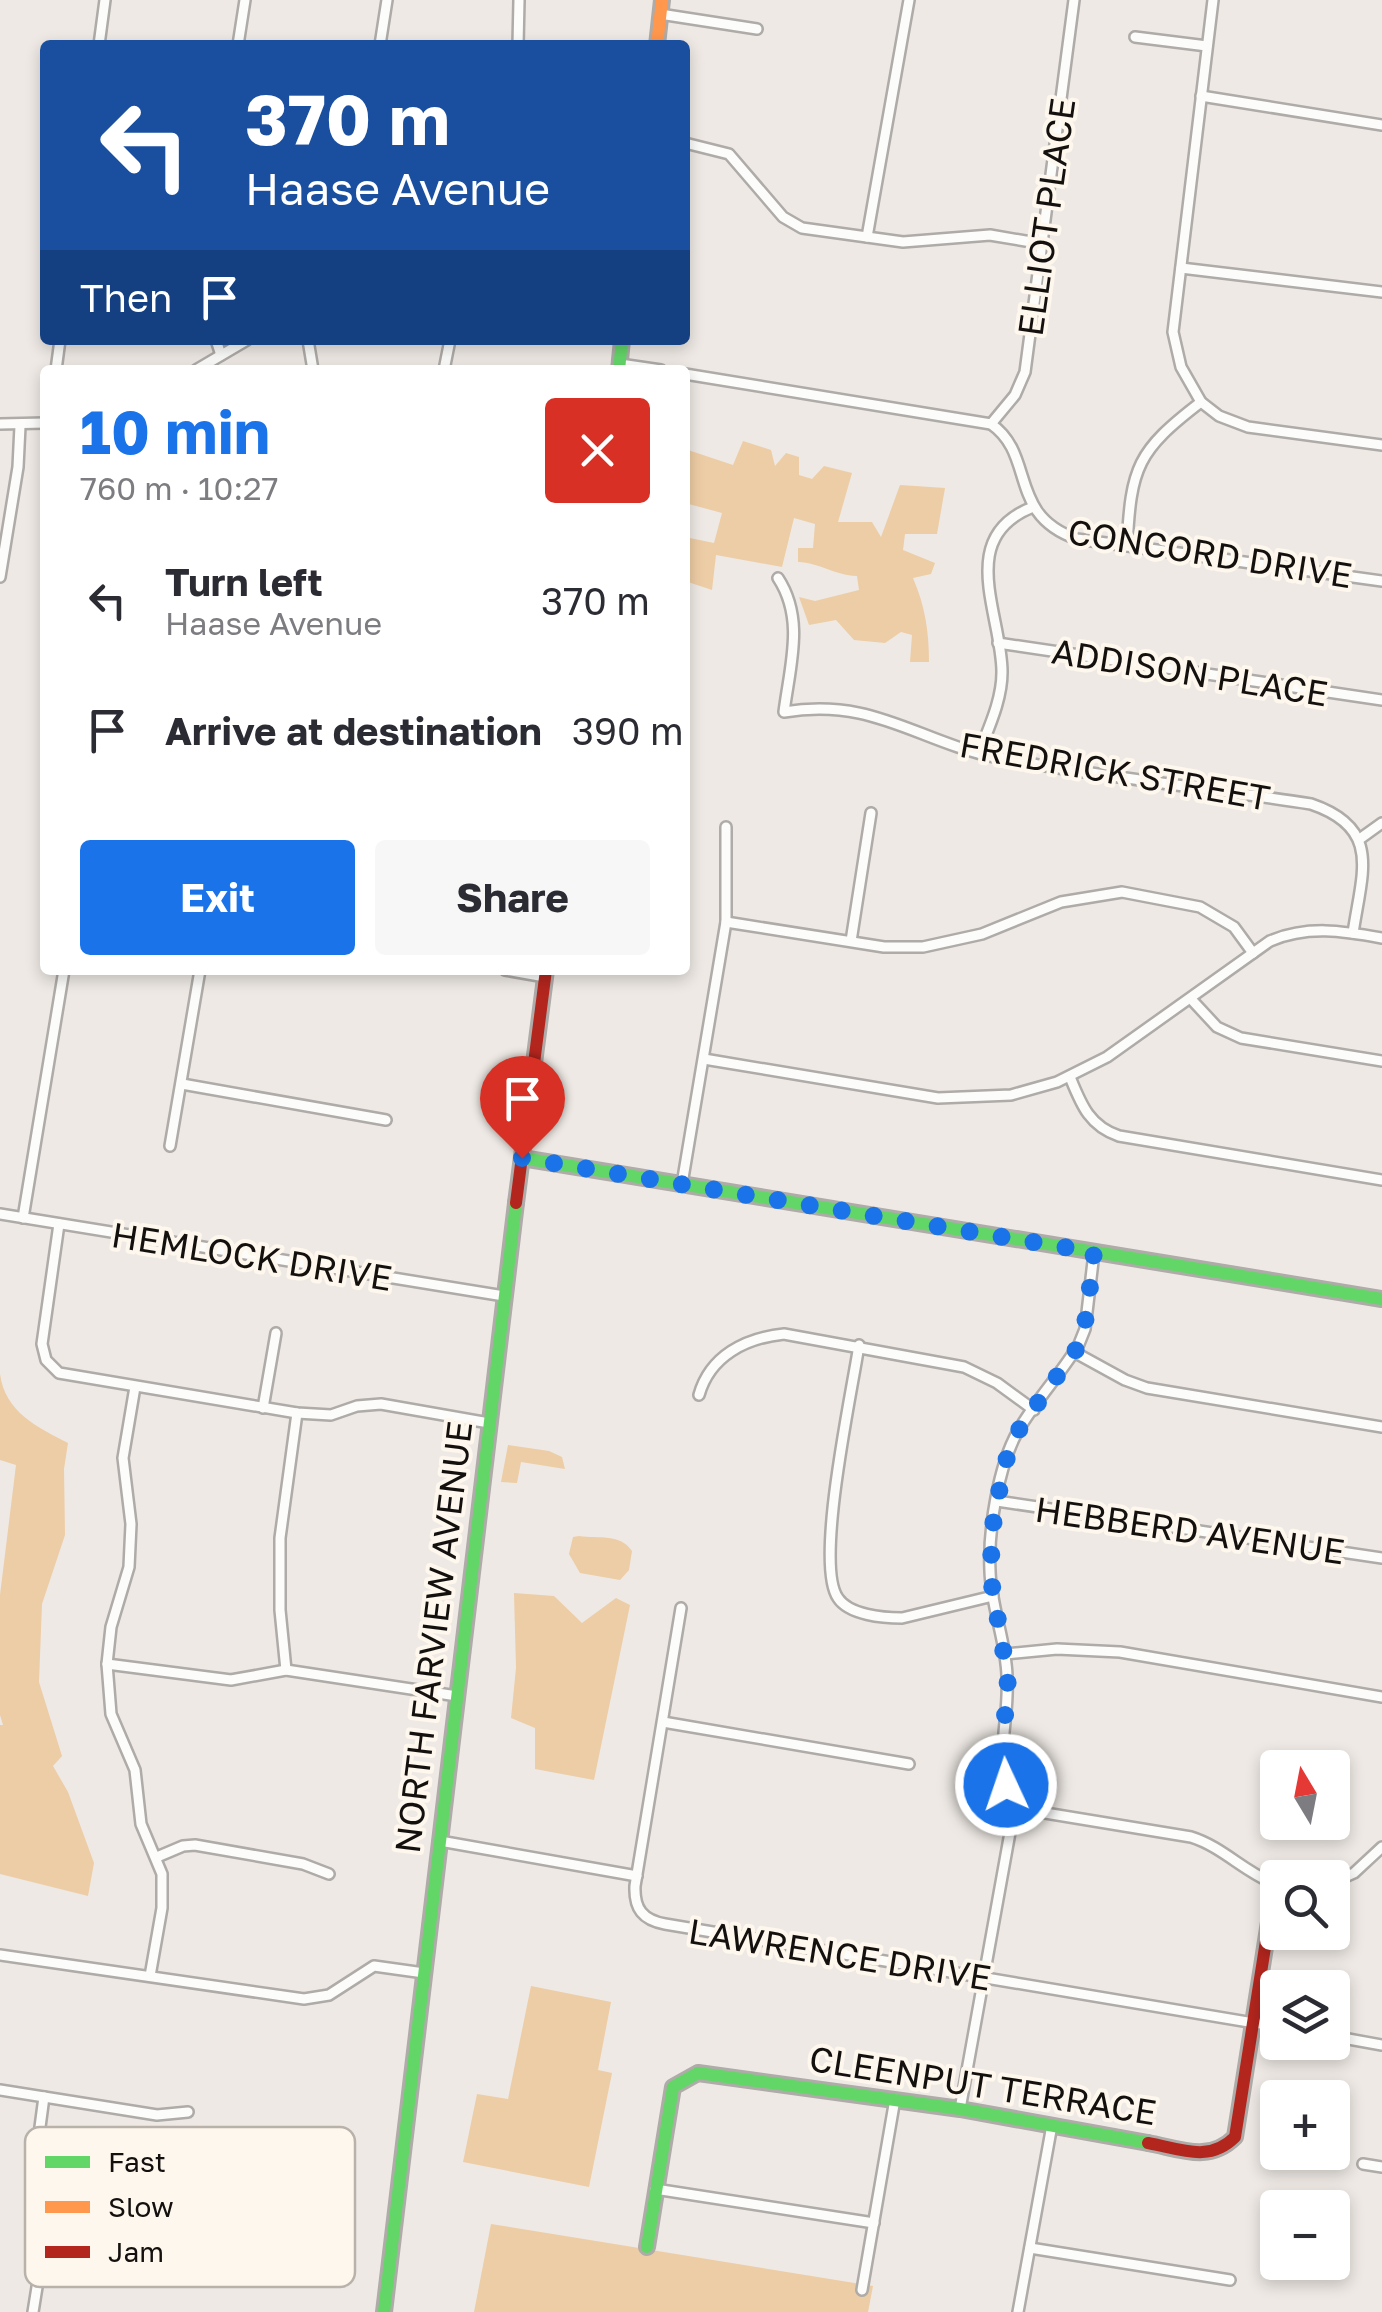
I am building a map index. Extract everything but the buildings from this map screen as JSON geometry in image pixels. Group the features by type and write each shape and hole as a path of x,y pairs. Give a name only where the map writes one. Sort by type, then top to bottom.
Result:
{"street":[{"path":"100,40 104,0"},
{"path":"239,40 245,0"},
{"path":"381,40 388,0"},
{"path":"518,40 520,0"},
{"path":"866,237 909,0"},
{"name":"ELLIOT PLACE","path":"992,424 1015,395 1025,372 1074,0"},
{"path":"1213,0 1174,346 1181,368 1200,402 1219,416 1248,427 1382,445"},
{"path":"658,40 661,7 758,29"},
{"path":"1134,37 1207,46"},
{"path":"1201,96 1382,125"},
{"path":"690,145 730,154 792,224 920,242 990,235 1043,244"},
{"path":"1181,268 1382,292"},
{"path":"218,345 221,355"},
{"path":"204,365 238,345"},
{"path":"690,375 992,424"},
{"path":"1126,546 1130,498 1138,466 1156,439 1200,402"},
{"path":"0,424 40,424"},
{"name":"CONCORD DRIVE","path":"992,424 1009,442 1033,507 1064,535 1382,581"},
{"path":"0,578 18,467 20,426"},
{"path":"979,753 1001,687 998,644 987,592 988,561 1007,522 1033,507"},
{"name":"FREDRICK STREET","path":"778,578 791,602 795,627 784,712 828,708 865,712 979,753 1312,804 1348,820 1361,838"},
{"name":"ADDISON PLACE","path":"998,644 1382,700"},
{"path":"850,941 872,813"},
{"path":"1353,933 1364,855 1361,838 1382,822"},
{"path":"682,1184 726,922 726,827"},
{"path":"726,922 884,947 923,947 982,934 1061,902 1122,892 1200,907 1234,927 1253,953"},
{"path":"704,1059 938,1098 964,1100 1011,1095 1070,1076 1107,1057 1253,953 1289,933 1312,930 1382,938"},
{"path":"23,1218 63,975"},
{"path":"170,1146 199,975"},
{"name":"NORTH FARVIEW AVENUE","path":"384,2312 546,975"},
{"path":"1191,999 1217,1026 1241,1038 1382,1060"},
{"path":"1070,1076 1088,1117 1119,1136 1382,1180"},
{"path":"182,1084 386,1120"},
{"path":"522,1158 1382,1299"},
{"name":"HEMLOCK DRIVE","path":"0,1214 504,1296"},
{"path":"59,1224 42,1344 46,1360 67,1376 297,1414 330,1415 357,1406 381,1404 489,1422"},
{"path":"1021,1809 1006,1785 1003,1770 1006,1654 993,1596 990,1555 997,1501 1008,1453 1020,1428 1074,1352 1084,1330 1094,1252"},
{"path":"264,1408 276,1333"},
{"path":"699,1395 710,1370 740,1345 755,1339 798,1334 964,1367 997,1383 1034,1410"},
{"path":"859,1345 828,1548 836,1596 850,1608 890,1618 993,1596"},
{"path":"1074,1352 1147,1388 1382,1427"},
{"path":"136,1387 124,1458 131,1524 130,1567 111,1627 106,1664 111,1714 135,1770 141,1824 162,1874 162,1908 150,1976"},
{"path":"286,1670 279,1595 280,1538 297,1414"},
{"name":"HEBBERD AVENUE","path":"997,1501 1382,1558"},
{"path":"440,1840 637,1876 681,1608"},
{"path":"1006,1654 1058,1649 1120,1652 1382,1697"},
{"path":"106,1664 231,1680 286,1670 457,1696"},
{"path":"663,1722 909,1764"},
{"path":"960,2109 1012,1816 1021,1809 1191,1837 1218,1848 1260,1878"},
{"path":"156,1857 195,1845 303,1864 329,1874"},
{"path":"1350,1873 1366,1864 1382,1847"},
{"name":"LAWRENCE DRIVE","path":"637,1876 636,1904 653,1922 1260,2024"},
{"path":"1252,2022 1265,1950"},
{"path":"0,1955 304,1999 329,1995 374,1966 424,1973"},
{"name":"CLEENPUT TERRACE","path":"655,2189 674,2087 698,2073 960,2109 1214,2152 1235,2137 1252,2022"},
{"path":"1350,2039 1382,2044"},
{"path":"0,2090 157,2115 188,2112"},
{"path":"40,2127 44,2097"},
{"path":"862,2290 894,2099"},
{"path":"1018,2312 1052,2125"},
{"path":"1363,2164 1382,2167"},
{"path":"646,2247 655,2189 874,2223"},
{"path":"1030,2248 1230,2280"},
{"path":"33,2312 37,2287"}],"shaded area":[{"path":"743,441 771,450 775,466 786,453 799,457 799,475 812,479 824,466 852,473 838,522 872,522 881,537 900,485 945,488 937,534 905,534 903,550 935,563 931,574 913,578 926,619 929,662 910,662 912,635 901,632 885,643 854,640 836,620 809,625 799,597 815,601 859,590 857,576 798,562 798,548 813,548 815,524 794,518 782,567 716,555 712,590 690,583 690,538 714,543 722,513 690,504 690,451 733,465"},
{"path":"0,1374 8,1399 24,1417 68,1443 64,1469 65,1535 42,1604 39,1682 62,1756 53,1766 68,1792 94,1863 88,1896 0,1874 3,1725 0,1595 16,1465 0,1460"},
{"path":"508,1445 549,1451 562,1457 565,1469 521,1462 517,1483 501,1482"},
{"path":"573,1537 615,1539 627,1545 632,1551 629,1570 620,1580 580,1573 569,1554"},
{"path":"514,1593 554,1596 582,1623 616,1598 630,1605 594,1780 535,1769 535,1728 511,1718 516,1668"},
{"path":"531,1986 611,2002 598,2070 612,2073 589,2187 463,2162 477,2094 508,2099"},
{"path":"491,2224 873,2286 868,2312 474,2312"}],"traffic: fast":[{"path":"620,365 622,345"},
{"path":"522,1158 1382,1299"},
{"path":"384,2312 516,1203"},
{"path":"647,2247 673,2087 698,2073 960,2109 1148,2143"}],"traffic: slow":[{"path":"658,40 662,0"}],"traffic: jam":[{"path":"516,1203 545,975"},
{"path":"1148,2143 1205,2152 1235,2137 1265,1950"}],"route":[{"path":"522,1158 1094,1252 1080,1344 1020,1428 1008,1453 994,1514 990,1574 1008,1678 1002,1754 1006,1785"}]}
